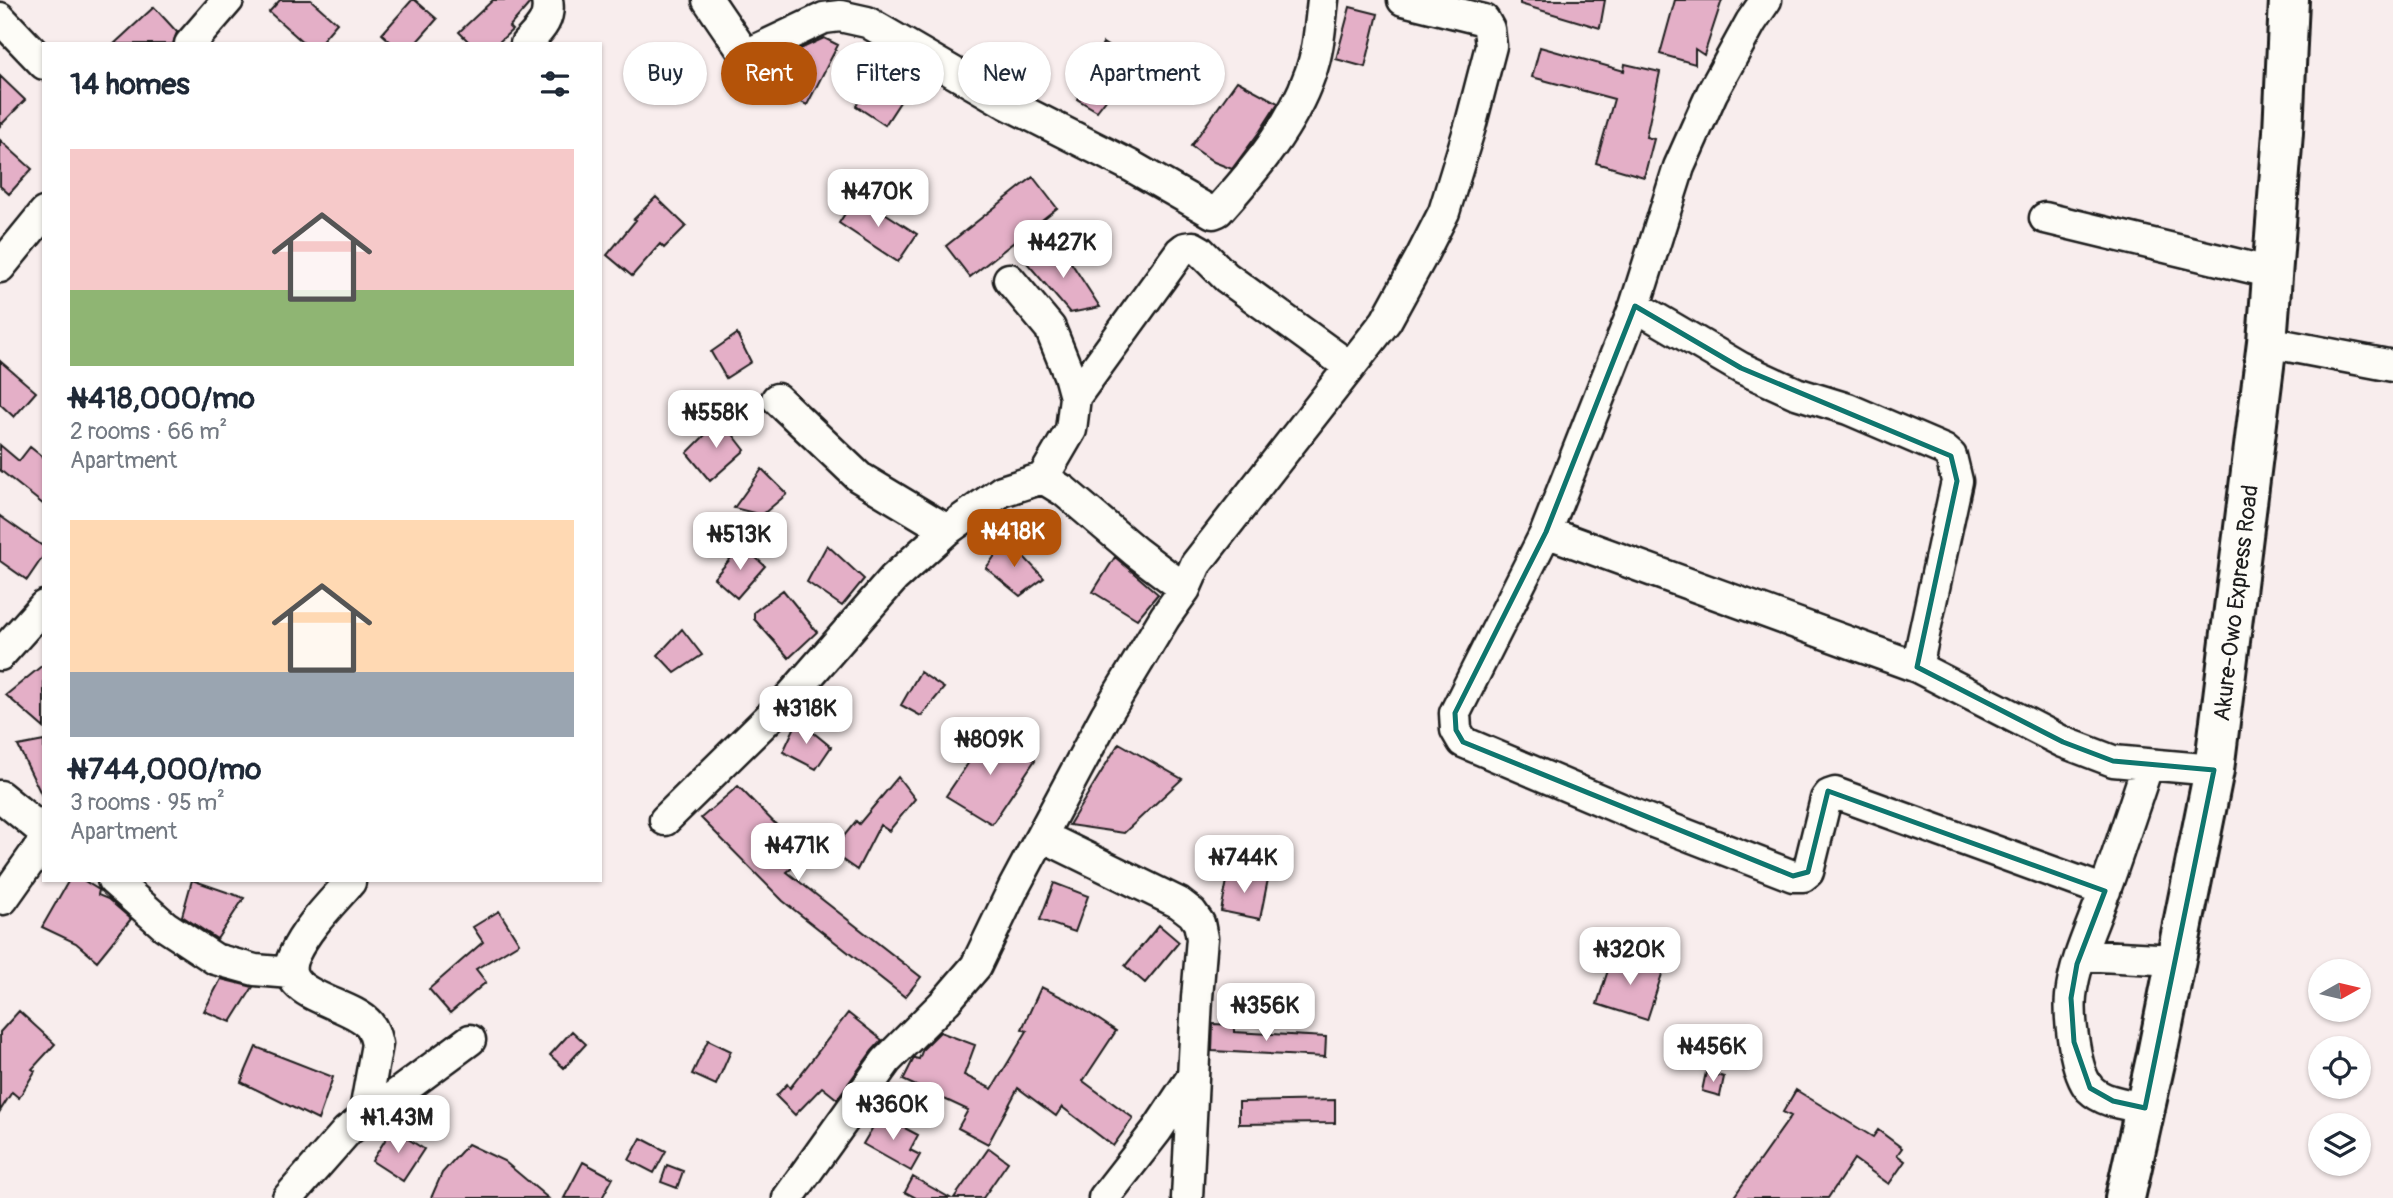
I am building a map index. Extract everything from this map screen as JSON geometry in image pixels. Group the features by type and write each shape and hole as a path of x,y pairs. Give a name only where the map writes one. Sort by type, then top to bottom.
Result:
{"highway":[{"name":"Akure-Owo Express Road","path":"2125,1198 2214,769 2267,342 2283,132 2289,0"}],"street":[{"path":"192,42 228,0"},
{"path":"528,42 544,24 548,9 547,0"},
{"path":"708,0 740,47 746,51 754,51 824,18 840,16 867,22 1006,103 1131,166 1213,213 1218,212 1254,171 1290,115 1310,75 1317,48 1323,0"},
{"path":"789,1198 886,1061 946,1001 976,965 1013,887 1106,715 1185,589 1196,564 1386,321 1444,212 1491,46 1489,29 1484,20 1403,0"},
{"path":"1766,0 1712,93 1679,167 1635,306 1546,532 1455,713 1456,730 1463,742 1637,816 1793,876 1803,876 1808,872 1826,799 1829,794 1835,793 2105,891"},
{"path":"0,18 42,62"},
{"path":"0,267 42,215"},
{"path":"2045,218 2273,273"},
{"path":"1076,397 1180,252 1193,247 1226,277 1350,367"},
{"path":"664,820 791,696 894,578 947,530 1002,492 1043,478 1071,430 1076,397 1050,328 1009,279"},
{"path":"1635,306 1741,368 1796,393 1860,414 1944,450 1951,456 1957,481 1917,667"},
{"path":"2267,342 2393,366"},
{"path":"777,399 859,477 947,530"},
{"path":"1043,478 1064,491 1185,589"},
{"path":"1546,532 1917,667 2063,742 2113,761 2214,769"},
{"path":"0,655 42,608"},
{"path":"2145,1108 2113,1101 2090,1088 2084,1079 2074,1042 2071,998 2081,955 2148,764"},
{"path":"0,796 42,830"},
{"path":"1042,836 1179,903 1192,912 1199,923 1202,938 1188,1198"},
{"path":"3,899 42,844"},
{"path":"115,882 165,926 215,959 255,970 291,973"},
{"path":"350,882 311,927 292,958 291,973 298,988 349,1010 367,1022 375,1033 377,1044 364,1117"},
{"path":"2081,955 2176,960"},
{"path":"288,1198 347,1131 470,1041"},
{"path":"1104,1198 1157,1130 1193,1075"}],"highlighted area":[{"path":"1635,306 1741,368 1951,456 1957,481 1917,667 2063,742 2113,761 2214,770 2145,1108 2113,1101 2090,1088 2074,1042 2071,998 2077,964 2105,891 1828,791 1808,872 1793,876 1463,742 1456,730 1455,713 1546,532"}],"building":[{"path":"280,0 311,0 337,23 321,42 303,42 269,12"},
{"path":"412,0 437,19 417,42 391,42 382,34"},
{"path":"493,0 530,0 509,27 512,30 499,42 469,42 459,32"},
{"path":"1520,0 1605,0 1600,28 1520,4"},
{"path":"1675,0 1722,0 1704,55 1695,49 1695,64 1660,54"},
{"path":"154,7 177,32 174,42 116,42"},
{"path":"1350,7 1378,14 1365,67 1336,59"},
{"path":"824,38 832,42 831,59 817,86 817,42"},
{"path":"1540,47 1624,71 1625,64 1660,72 1646,137 1654,139 1644,177 1596,163 1614,99 1532,77"},
{"path":"0,76 25,100 0,126"},
{"path":"1237,81 1278,103 1232,169 1214,162 1191,146 1220,105 1225,105 1225,98"},
{"path":"857,105 898,105 885,125"},
{"path":"1087,105 1102,105 1097,111"},
{"path":"0,140 32,169 9,194 0,186"},
{"path":"1033,177 1057,208 970,277 946,246"},
{"path":"857,195 917,234 898,262 839,223"},
{"path":"656,197 686,226 664,248 660,244 632,276 607,255 636,220 634,219"},
{"path":"1059,244 1100,307 1070,313 1027,263"},
{"path":"737,334 751,362 726,378 711,352"},
{"path":"0,361 36,392 14,417 0,404"},
{"path":"721,419 745,450 710,481 687,453"},
{"path":"0,445 19,461 30,447 42,456 42,503 0,470"},
{"path":"762,469 787,494 762,515 734,508"},
{"path":"0,516 42,546 42,558 27,580 0,561"},
{"path":"1007,539 1044,578 1020,596 986,568"},
{"path":"742,545 765,566 737,598 714,578"},
{"path":"827,545 864,579 842,606 807,582"},
{"path":"1115,557 1158,594 1137,619 1093,592"},
{"path":"783,590 817,632 789,658 754,619 754,612"},
{"path":"682,629 702,655 675,673 658,655"},
{"path":"42,666 42,726 6,695"},
{"path":"920,672 944,688 921,716 901,705"},
{"path":"798,720 831,747 816,769 783,752"},
{"path":"986,729 1035,760 992,824 946,796 971,759"},
{"path":"42,741 42,796 18,746"},
{"path":"1119,743 1182,779 1124,833 1069,825"},
{"path":"898,777 915,799 889,831 880,825 857,870 831,852 856,821 859,824"},
{"path":"738,786 807,856 787,872 921,977 905,997 783,901 701,818"},
{"path":"1229,871 1268,879 1260,919 1221,911"},
{"path":"68,882 86,882 99,890 98,895 108,899 131,919 97,961 76,943 42,927"},
{"path":"191,882 244,898 217,939 182,916"},
{"path":"1054,883 1088,896 1075,932 1040,920"},
{"path":"499,911 519,943 476,969 486,982 450,1013 429,989 483,942 473,927"},
{"path":"1159,925 1179,942 1145,983 1125,966"},
{"path":"1613,955 1663,971 1647,1020 1597,1004"},
{"path":"221,979 253,987 231,1022 204,1011"},
{"path":"1041,987 1074,1003 1116,1031 1083,1081 1133,1118 1113,1146 1062,1107 1056,1116 1018,1088 988,1144 958,1128 968,1110 903,1080 914,1058 919,1059 923,1049 940,1032 975,1045 964,1075 992,1089 1027,1031 1022,1029"},
{"path":"19,1011 55,1044 32,1069 35,1071 19,1098 12,1092 0,1111 0,1032"},
{"path":"848,1013 882,1040 837,1099 822,1087 795,1115 776,1096 787,1084 790,1088"},
{"path":"1213,1024 1234,1025 1234,1032 1326,1037 1325,1057 1212,1051"},
{"path":"572,1031 586,1044 564,1068 550,1055"},
{"path":"708,1040 731,1051 716,1085 692,1074"},
{"path":"256,1047 333,1077 318,1120 241,1082"},
{"path":"1706,1072 1724,1077 1720,1096 1702,1091"},
{"path":"1796,1090 1873,1137 1878,1130 1902,1148 1897,1155 1905,1161 1889,1184 1854,1159 1828,1198 1733,1198 1791,1116 1783,1112"},
{"path":"1335,1100 1335,1123 1239,1124 1239,1102"},
{"path":"880,1115 918,1135 910,1150 920,1155 911,1171 863,1144"},
{"path":"392,1129 424,1149 403,1181 372,1161"},
{"path":"641,1138 666,1151 654,1173 629,1160"},
{"path":"468,1144 504,1161 548,1198 431,1198 442,1173"},
{"path":"989,1148 1008,1162 983,1198 954,1198"},
{"path":"583,1162 613,1178 602,1198 564,1198"},
{"path":"667,1165 683,1171 677,1188 661,1182"},
{"path":"913,1177 950,1198 916,1198 905,1192"}]}
